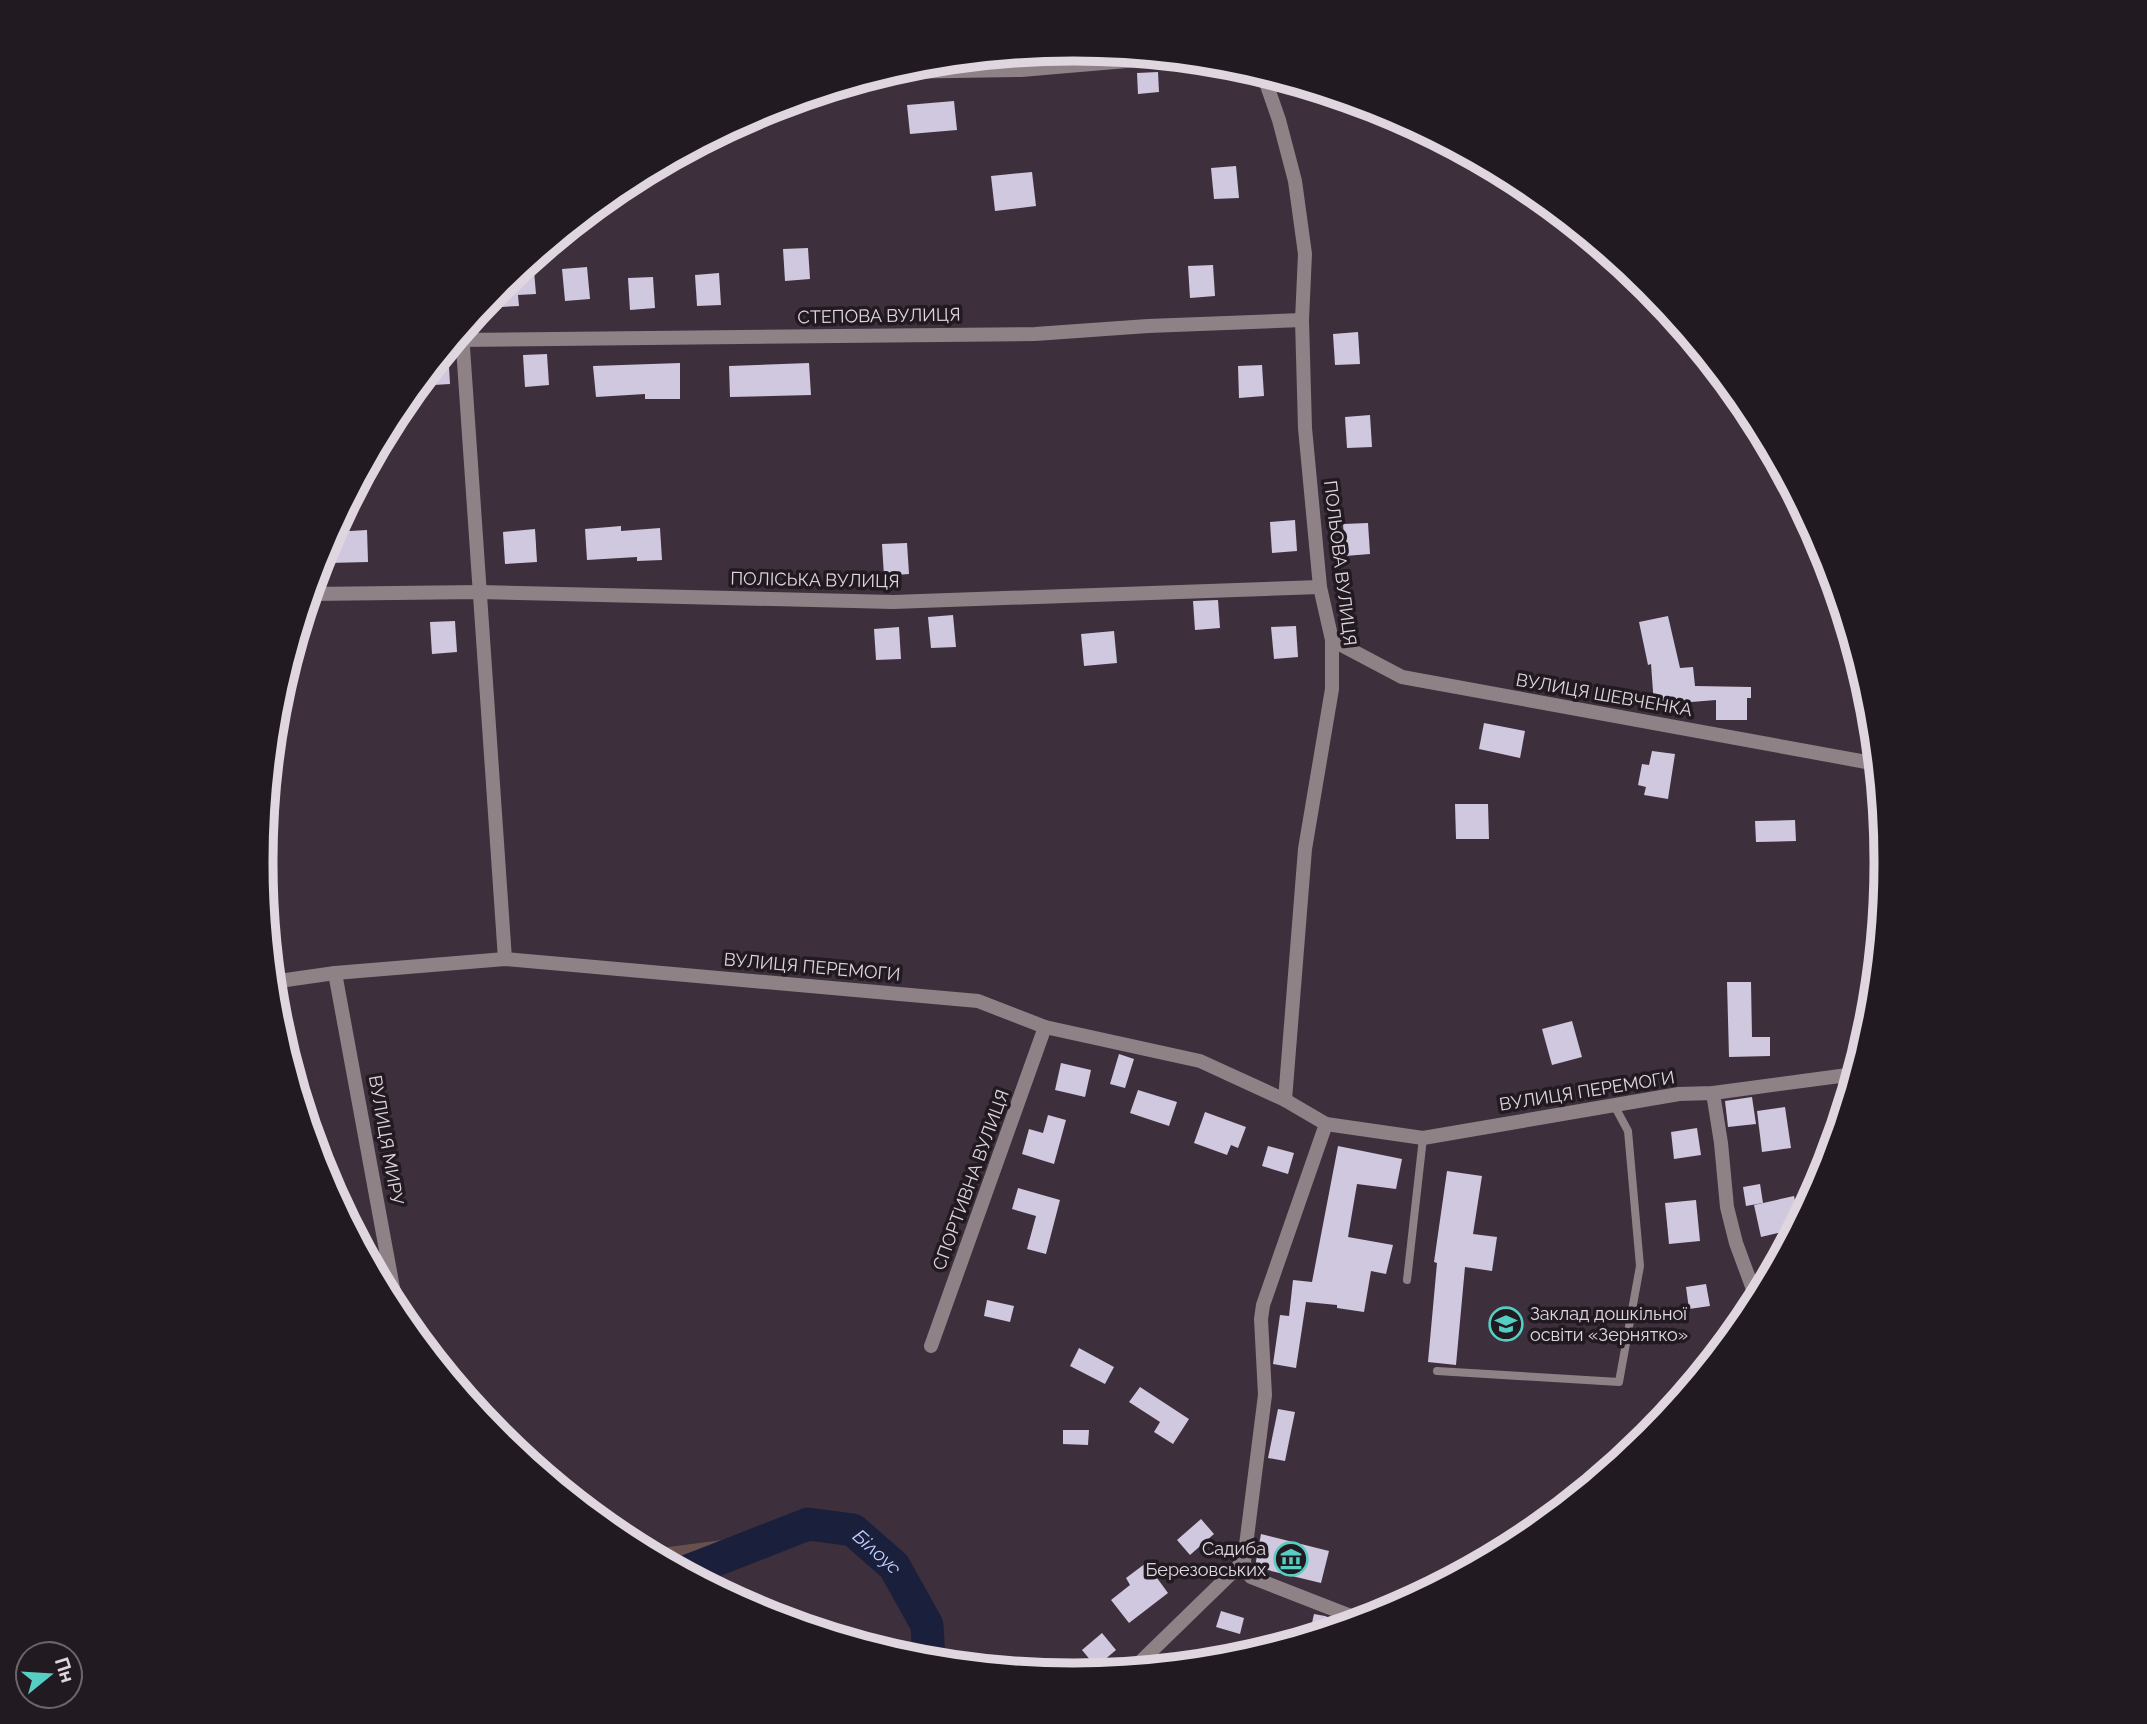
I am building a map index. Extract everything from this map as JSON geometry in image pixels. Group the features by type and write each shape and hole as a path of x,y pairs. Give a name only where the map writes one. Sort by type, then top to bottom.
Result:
{"street":[{"path":"951,71 1021,70 1110,62"},
{"name":"ПОЛЬОВА ВУЛИЦЯ","path":"1267,86 1295,181 1305,254 1302,320 1305,428 1320,587 1332,640 1332,690 1305,849 1285,1100"},
{"name":"СТЕПОВА ВУЛИЦЯ","path":"469,337 1035,334 1302,320"},
{"path":"461,347 505,959"},
{"name":"ПОЛІСЬКА ВУЛИЦЯ","path":"319,594 480,592 892,601 1320,587"},
{"name":"ВУЛИЦЯ ШЕВЧЕНКА","path":"1332,640 1402,677 1868,762"},
{"name":"ВУЛИЦЯ ПЕРЕМОГИ","path":"282,981 335,973 505,959 978,1002 1045,1027 1200,1061 1285,1100 1326,1124 1423,1138 1678,1094 1713,1093 1845,1075"},
{"name":"ВУЛИЦЯ МИРУ","path":"335,973 392,1281"},
{"name":"СПОРТИВНА ВУЛИЦЯ","path":"931,1346 1020,1104 1045,1027"},
{"path":"1713,1093 1727,1206 1736,1243 1752,1286"},
{"path":"1326,1124 1261,1319 1265,1395 1244,1561 1245,1570 1251,1577 1346,1614"},
{"path":"1143,1659 1244,1561"}],"lane":[{"path":"1437,1371 1619,1382 1640,1266 1628,1131 1614,1105"},
{"path":"1406,1280 1423,1138"}],"shaded area":[{"path":"730,1539 677,1557 661,1548"}],"building":[{"path":"1158,72 1159,92 1138,94 1137,73"},
{"path":"954,101 957,130 910,134 907,105"},
{"path":"1236,166 1239,198 1214,199 1211,168"},
{"path":"1032,172 1036,206 995,211 991,176"},
{"path":"808,248 810,279 785,281 783,249"},
{"path":"1213,265 1215,296 1190,298 1188,266"},
{"path":"587,267 590,299 565,301 562,269"},
{"path":"534,271 536,294 518,295 519,306 501,307 501,303"},
{"path":"719,273 721,305 697,306 695,275"},
{"path":"653,277 655,308 630,310 628,278"},
{"path":"1358,332 1360,364 1335,365 1333,334"},
{"path":"547,354 549,385 525,387 523,355"},
{"path":"449,362 450,384 431,385"},
{"path":"680,363 680,399 645,399 645,394 596,397 593,366"},
{"path":"809,363 811,395 730,397 729,366"},
{"path":"1262,365 1264,396 1239,398 1238,366"},
{"path":"1370,415 1372,447 1347,448 1345,417"},
{"path":"1295,520 1297,551 1272,553 1270,522"},
{"path":"1368,523 1370,554 1345,556 1343,524"},
{"path":"621,526 621,531 660,528 662,560 637,561 637,557 587,560 585,529"},
{"path":"535,529 537,562 505,564 503,532"},
{"path":"367,530 368,562 331,563 345,531"},
{"path":"907,543 909,574 884,576 882,544"},
{"path":"1218,600 1220,628 1195,630 1193,601"},
{"path":"953,615 956,647 931,648 928,617"},
{"path":"1668,616 1680,668 1693,667 1695,686 1751,687 1751,698 1747,698 1747,720 1716,720 1716,700 1654,705 1651,664 1648,665 1639,622"},
{"path":"455,621 457,652 432,654 430,622"},
{"path":"1296,626 1298,657 1274,659 1271,627"},
{"path":"899,627 901,659 876,660 874,629"},
{"path":"1114,631 1117,663 1084,666 1081,634"},
{"path":"1484,723 1525,731 1520,758 1479,749"},
{"path":"1652,751 1675,754 1668,799 1644,795 1646,787 1638,785 1642,764 1649,765"},
{"path":"1455,804 1488,804 1489,839 1456,839"},
{"path":"1795,820 1796,841 1756,842 1755,821"},
{"path":"1727,982 1751,982 1752,1037 1770,1037 1770,1056 1729,1057"},
{"path":"1572,1021 1582,1057 1552,1065 1542,1029"},
{"path":"1119,1054 1134,1059 1125,1088 1110,1084"},
{"path":"1061,1063 1091,1070 1085,1097 1055,1090"},
{"path":"1138,1090 1177,1102 1169,1126 1130,1113"},
{"path":"1752,1097 1756,1124 1728,1127 1725,1101"},
{"path":"1785,1107 1791,1148 1762,1152 1757,1111"},
{"path":"1205,1112 1246,1127 1238,1148 1231,1145 1227,1155 1194,1143"},
{"path":"1048,1115 1066,1120 1054,1164 1022,1154 1029,1129 1043,1133"},
{"path":"1697,1128 1701,1155 1674,1159 1671,1132"},
{"path":"1268,1146 1294,1153 1288,1174 1262,1166"},
{"path":"1338,1146 1402,1159 1396,1189 1357,1184 1348,1237 1393,1245 1386,1274 1371,1271 1364,1312 1337,1308 1337,1305 1306,1302 1296,1368 1273,1364 1280,1315 1289,1316 1293,1280 1312,1282"},
{"path":"1447,1171 1482,1176 1473,1234 1497,1237 1492,1271 1465,1267 1456,1365 1428,1362 1437,1263 1434,1262"},
{"path":"1760,1184 1763,1203 1746,1206 1743,1187"},
{"path":"1018,1188 1060,1200 1046,1254 1027,1249 1036,1216 1012,1209"},
{"path":"1794,1196 1796,1206 1783,1232 1761,1237 1754,1205"},
{"path":"1696,1200 1700,1241 1669,1244 1665,1203"},
{"path":"1706,1284 1710,1306 1689,1309 1686,1287"},
{"path":"987,1300 1014,1306 1010,1322 984,1316"},
{"path":"1079,1348 1114,1367 1105,1384 1070,1366"},
{"path":"1140,1387 1189,1419 1173,1444 1154,1432 1160,1422 1129,1402"},
{"path":"1278,1409 1295,1412 1285,1461 1268,1458"},
{"path":"1063,1430 1089,1430 1088,1445 1063,1444"},
{"path":"1201,1519 1214,1534 1190,1555 1177,1540"},
{"name":"Садиба Березовських","path":"1261,1534 1329,1551 1321,1583 1255,1567"},
{"path":"1146,1563 1168,1593 1129,1623 1111,1600 1130,1585 1126,1578"},
{"path":"1221,1611 1244,1618 1240,1634 1216,1627"},
{"path":"1314,1614 1333,1619 1331,1620 1311,1626"},
{"path":"1102,1633 1116,1650 1102,1662 1092,1662 1082,1650"}],"waterway":[{"name":"Білоус","path":"696,1568 808,1524 853,1530 894,1566 927,1625 928,1649"}],"place":[{"name":"Заклад дошкільної освіти «Зернятко»","path":"1506,1324"},
{"name":"Садиба Березовських","path":"1291,1559"}]}
